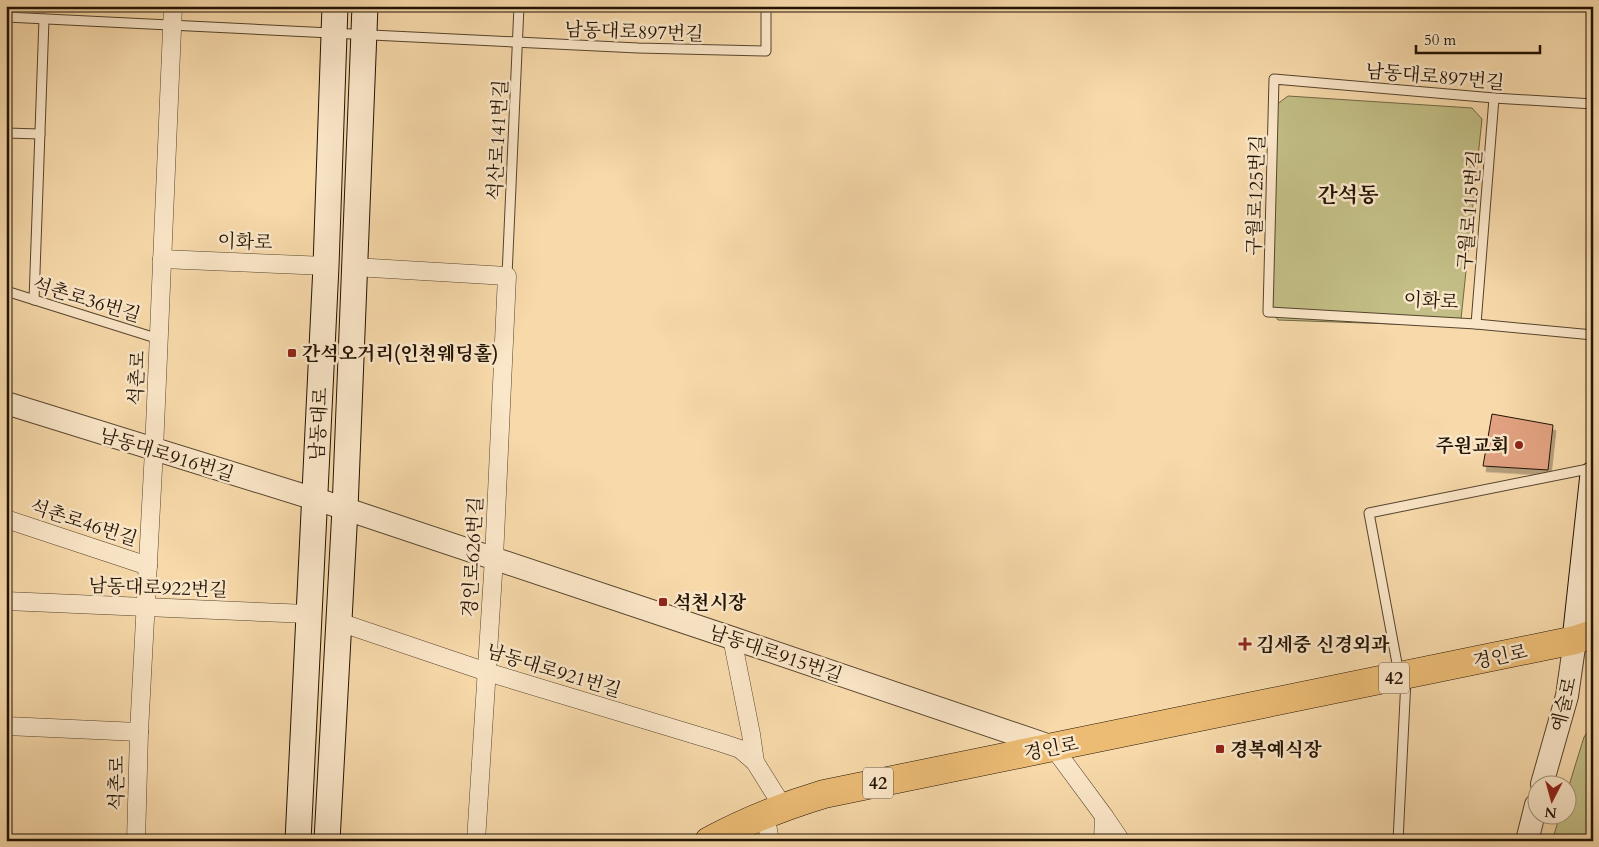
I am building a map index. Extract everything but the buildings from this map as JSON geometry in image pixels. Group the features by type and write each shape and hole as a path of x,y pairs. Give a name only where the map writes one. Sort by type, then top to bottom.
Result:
{"main road":[{"name":"남동대로","path":"298,841 308,614 329,504 326,266 349,33 335,6"},
{"path":"327,841 339,622 329,504 354,267 349,33 366,6"},
{"name":"예술로","path":"1584,637 1593,474"},
{"name":"경인로","path":"709,841 774,810 824,794 1403,676 1584,637"}],"street":[{"name":"석촌로","path":"136,841 139,732 154,450 173,6"},
{"name":"이화로","path":"162,259 326,266"},
{"path":"354,267 507,276"},
{"name":"경인로626번길","path":"476,841 494,558 507,276"},
{"name":"남동대로916번길","path":"6,403 329,504"},
{"name":"남동대로915번길","path":"329,504 1053,747"},
{"name":"석촌로46번길","path":"6,519 148,566"},
{"name":"남동대로922번길","path":"6,601 308,614"},
{"name":"남동대로921번길","path":"339,622 487,672 740,749 755,762"},
{"name":"예술로","path":"1545,774 1584,637"},
{"path":"732,638 755,762 774,810 770,841"},
{"path":"6,726 139,732"},
{"path":"1053,747 1120,841"},
{"path":"1103,841 1104,816"},
{"path":"1527,841 1531,824"}],"lane":[{"name":"석산로141번길","path":"507,276 519,6"},
{"name":"남동대로897번길","path":"6,17 518,43 638,48 766,50 766,6"},
{"path":"34,300 44,19"},
{"name":"남동대로897번길","path":"1274,79 1494,98 1593,104"},
{"name":"구월로125번길","path":"1268,312 1274,79"},
{"name":"구월로115번길","path":"1476,324 1494,98"},
{"path":"6,132 40,134"},
{"name":"석촌로36번길","path":"6,291 159,339"},
{"name":"이화로","path":"1268,312 1476,324 1593,335"},
{"path":"1398,841 1403,676 1369,513 1593,468"}],"shaded area":[{"path":"1288,96 1472,108 1482,119 1461,319 1451,326 1278,320 1269,309 1276,105"},
{"path":"1593,725 1593,841 1552,841 1557,824 1576,824 1576,774 1573,774 1584,737"}],"place":[{"name":"간석오거리(인천웨딩홀)","path":"292,353"},
{"name":"주원교회","path":"1519,445"},
{"name":"석천시장","path":"663,602"},
{"name":"김세중 신경외과","path":"1245,644"},
{"name":"경복예식장","path":"1220,749"}],"district":[{"name":"간석동","path":"1348,195"}]}
